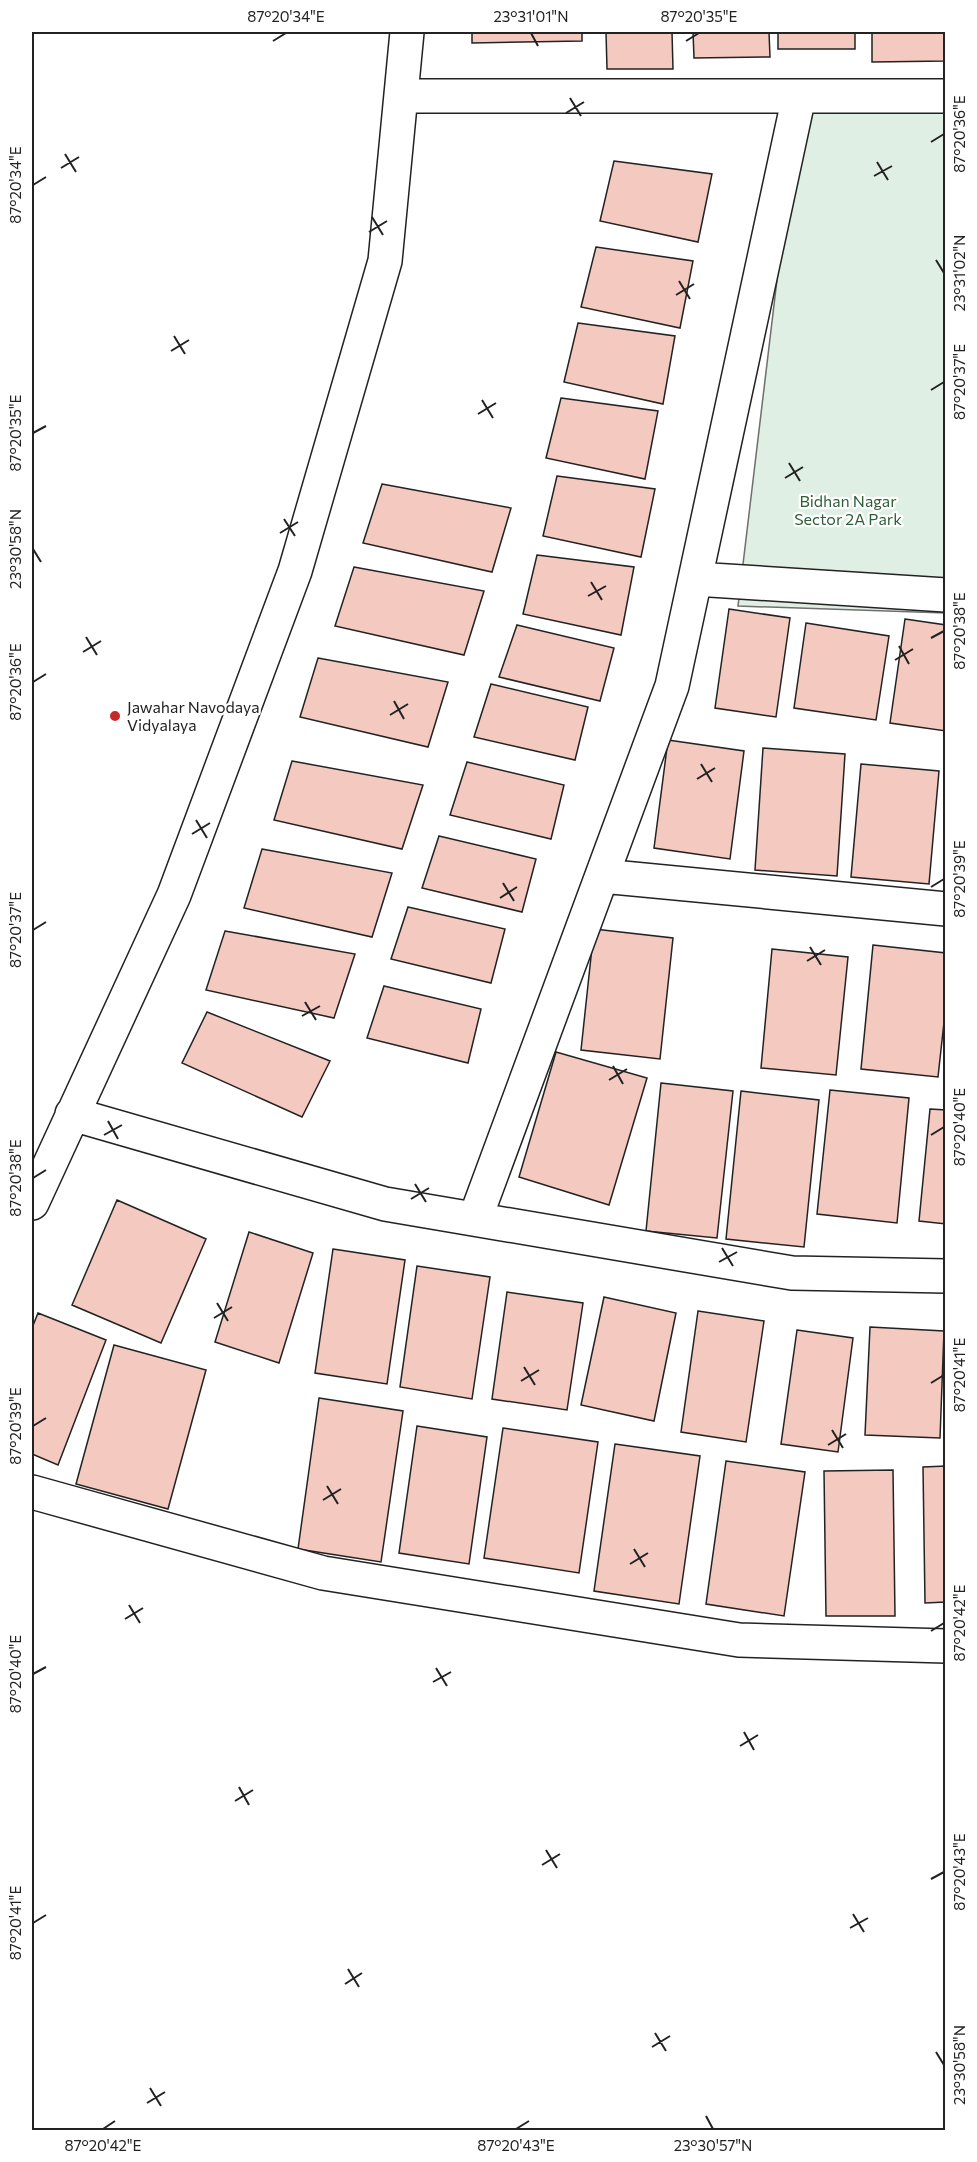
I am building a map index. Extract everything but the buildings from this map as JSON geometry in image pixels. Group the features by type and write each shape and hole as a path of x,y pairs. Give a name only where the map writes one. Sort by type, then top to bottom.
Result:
{"street":[{"path":"32,1203 174,895 294,572 385,261 407,32"},
{"path":"401,96 945,96"},
{"path":"475,1219 672,686 799,96"},
{"path":"695,579 945,596"},
{"path":"602,876 945,909"},
{"path":"72,1114 385,1204 792,1273 945,1276"},
{"path":"32,1492 323,1573 739,1640 945,1646"}],"green space":[{"name":"Bidhan Nagar Sector 2A Park","path":"799,96 945,111 945,613 738,606"}],"place":[{"name":"Jawahar Navodaya Vidyalaya","path":"115,716"}]}
